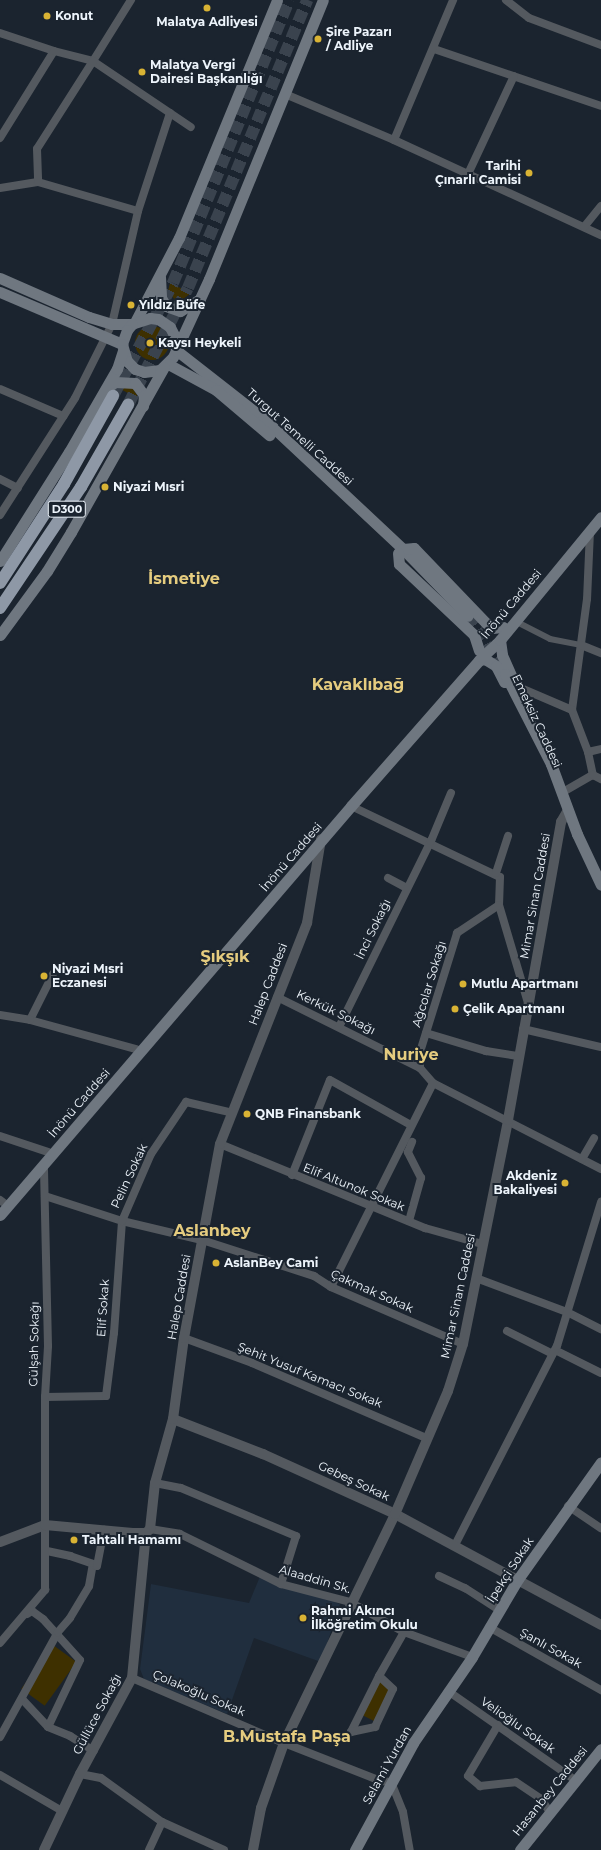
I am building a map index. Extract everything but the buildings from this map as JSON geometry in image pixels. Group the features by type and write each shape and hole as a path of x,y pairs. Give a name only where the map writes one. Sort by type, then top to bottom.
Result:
{"highway":[{"name":"D300","path":"0,583 64,484 109,393"},
{"name":"D300","path":"0,608 81,487 128,405"}],"main road":[{"path":"109,393 127,330 134,323 179,238 277,0"},
{"path":"0,635 51,564 176,350 200,299 323,0"},
{"path":"160,274 161,298 166,306 180,311 200,299"},
{"path":"0,278 89,317 112,324 134,323 150,318 166,324 174,335 176,350"},
{"path":"0,292 105,335 122,347 127,361 135,369 153,372 166,366"},
{"name":"Turgut Temelli Caddesi","path":"166,366 216,390 260,426 400,551 468,616 263,418 176,350"},
{"path":"0,561 3,548 115,382 135,383 144,395 143,407"},
{"path":"479,655 601,510"},
{"name":"İnönü Caddesi","path":"0,1215 446,691 479,655 500,640 601,517"},
{"name":"Turgut Temelli Caddesi","path":"400,551 414,548 486,623"},
{"name":"Turgut Temelli Caddesi","path":"400,551 399,564 474,635 479,655"},
{"path":"474,635 481,633 486,623 492,628 503,627"},
{"name":"Emeksiz Caddesi","path":"500,640 504,672 554,787 566,807 601,885"},
{"name":"İnönü Caddesi","path":"1,1204 351,806 479,655"},
{"name":"Emeksiz Caddesi","path":"479,655 491,661 504,672 516,686 560,776 566,807"},
{"name":"Emeksiz Caddesi","path":"504,672 563,792"},
{"name":"İpekçi Sokak","path":"446,1693 472,1656 518,1579 568,1506 601,1462"},
{"name":"Selami Yurdan","path":"355,1850 413,1743 446,1693"},
{"name":"Hasanbey Caddesi","path":"520,1850 549,1811 600,1753"}],"street":[{"path":"38,182 37,149 131,0"},
{"path":"394,140 434,49 453,0"},
{"path":"506,0 529,18 601,45"},
{"path":"0,33 54,51 92,61 191,127"},
{"path":"434,49 601,106"},
{"path":"0,138 54,51"},
{"path":"468,174 514,76"},
{"path":"285,94 394,140 601,235"},
{"path":"0,515 75,398 105,335 112,324 138,211 170,113"},
{"path":"0,188 38,182 138,211"},
{"path":"584,227 601,206"},
{"path":"0,389 63,416"},
{"path":"0,479 18,488"},
{"path":"563,792 597,777 572,710 587,599 590,531"},
{"path":"515,621 550,639 581,645 601,653"},
{"path":"516,686 572,710"},
{"path":"588,752 601,749"},
{"name":"İnci Sokağı","path":"339,1027 431,841 451,793"},
{"path":"351,806 431,841 496,873 500,877 499,905 528,1004"},
{"name":"Mimar Sinan Caddesi","path":"253,1850 261,1808 284,1743 350,1602 394,1514 426,1438 448,1391 463,1344 508,1120 518,1056 561,822 566,807"},
{"path":"496,873 508,836"},
{"name":"Halep Caddesi","path":"148,1531 155,1483 173,1419 184,1338 220,1144 307,923 321,839"},
{"path":"388,878 407,888"},
{"name":"Ağcolar Sokağı","path":"420,1068 420,1052 457,933 499,905"},
{"path":"30,1020 53,974"},
{"name":"Kerkük Sokağı","path":"277,997 420,1068 433,1083 508,1120 601,1169"},
{"path":"0,1015 30,1020 136,1049"},
{"path":"523,1029 601,1047"},
{"path":"426,1034 486,1051 518,1056"},
{"path":"292,1174 330,1080 411,1125"},
{"path":"331,1288 433,1083"},
{"name":"Pelin Sokak","path":"122,1221 151,1154 186,1102 233,1113"},
{"path":"0,1136 48,1152"},
{"path":"582,1159 594,1138"},
{"path":"409,1221 421,1178 408,1152 412,1142"},
{"name":"Elif Altunok Sokak","path":"220,1144 409,1221 482,1244"},
{"name":"Gülşah Sokağı","path":"0,1643 27,1614 45,1590 47,1551 45,1525 45,1397 48,1346 44,1164"},
{"name":"Çakmak Sokak","path":"45,1196 122,1221 202,1240 314,1276 331,1288 463,1344"},
{"path":"455,1545 554,1352 601,1202"},
{"name":"Elif Sokak","path":"45,1397 106,1396 114,1333 122,1221"},
{"path":"476,1278 567,1312 601,1329"},
{"path":"506,1331 601,1373"},
{"name":"Şehit Yusuf Kamacı Sokak","path":"184,1338 252,1363 426,1438"},
{"name":"Gebeş Sokak","path":"173,1419 263,1454 394,1514 455,1545 601,1625"},
{"path":"155,1483 181,1488 296,1536 281,1584"},
{"path":"568,1506 601,1528"},
{"path":"0,1542 45,1525 104,1530 148,1531"},
{"path":"47,1551 70,1556 97,1566 104,1530"},
{"name":"Alaaddin Sk.","path":"148,1531 180,1534 281,1584 350,1602 404,1632 472,1656"},
{"name":"Güllüce Sokağı","path":"44,1850 80,1774 94,1751 132,1678 148,1531"},
{"path":"0,1737 58,1632 70,1618 89,1586 93,1564"},
{"path":"439,1576 465,1588 499,1610"},
{"path":"27,1614 32,1611 58,1632 80,1660 48,1727"},
{"name":"Şanlı Sokak","path":"489,1627 601,1690"},
{"path":"379,1676 393,1689 375,1727 352,1732 379,1676 404,1632"},
{"name":"Çolakoğlu Sokak","path":"132,1678 284,1743 381,1781 391,1782"},
{"name":"Velioğlu Sokak","path":"446,1693 498,1725 575,1780"},
{"path":"22,1699 48,1727 70,1736 94,1751"},
{"path":"498,1725 468,1776 480,1786 516,1782 541,1799 549,1811"},
{"path":"80,1774 101,1778 162,1822 224,1850"},
{"path":"0,1776 62,1811"},
{"path":"391,1782 403,1812 410,1850"},
{"path":"148,1850 162,1822"}],"shaded area":[{"path":"170,283 191,293 182,300 175,300 168,291"},
{"path":"149,326 155,326 159,327 166,333 169,343 168,350 162,357 155,360 149,360 145,359 138,353 135,346 135,340 136,336 142,329"},
{"path":"129,383 137,395 137,398 115,386"},
{"path":"261,1574 340,1604 321,1662 254,1638 227,1714 144,1679 140,1669 151,1584 249,1603"},
{"path":"53,1645 76,1662 45,1706 21,1689"},
{"path":"380,1680 390,1691 374,1721 362,1715"}],"tunnel":[{"path":"113,396 173,283 289,0"},
{"path":"128,405 188,288 307,0"},
{"path":"468,616 505,674"}],"place":[{"name":"Malatya Adliyesi","path":"207,8"},
{"name":"Konut","path":"47,16"},
{"name":"Şire Pazarı / Adliye","path":"318,39"},
{"name":"Malatya Vergi Dairesi Başkanlığı","path":"142,72"},
{"name":"Tarihi Çınarlı Camisi","path":"529,173"},
{"name":"Yıldız Büfe","path":"131,305"},
{"name":"Kaysı Heykeli","path":"150,343"},
{"name":"Niyazi Mısri","path":"105,487"},
{"name":"Niyazi Mısri Eczanesi","path":"44,976"},
{"name":"Mutlu Apartmanı","path":"463,984"},
{"name":"Çelik Apartmanı","path":"455,1009"},
{"name":"QNB Finansbank","path":"247,1114"},
{"name":"Akdeniz Bakaliyesi","path":"565,1183"},
{"name":"AslanBey Cami","path":"216,1263"},
{"name":"Tahtalı Hamamı","path":"74,1540"},
{"name":"Rahmi Akıncı İlköğretim Okulu","path":"303,1618"}],"district":[{"name":"İsmetiye","path":"184,579"},
{"name":"Kavaklıbağ","path":"358,685"},
{"name":"Şıkşık","path":"225,957"},
{"name":"Nuriye","path":"411,1055"},
{"name":"Aslanbey","path":"212,1231"},
{"name":"B.Mustafa Paşa","path":"287,1737"}]}
